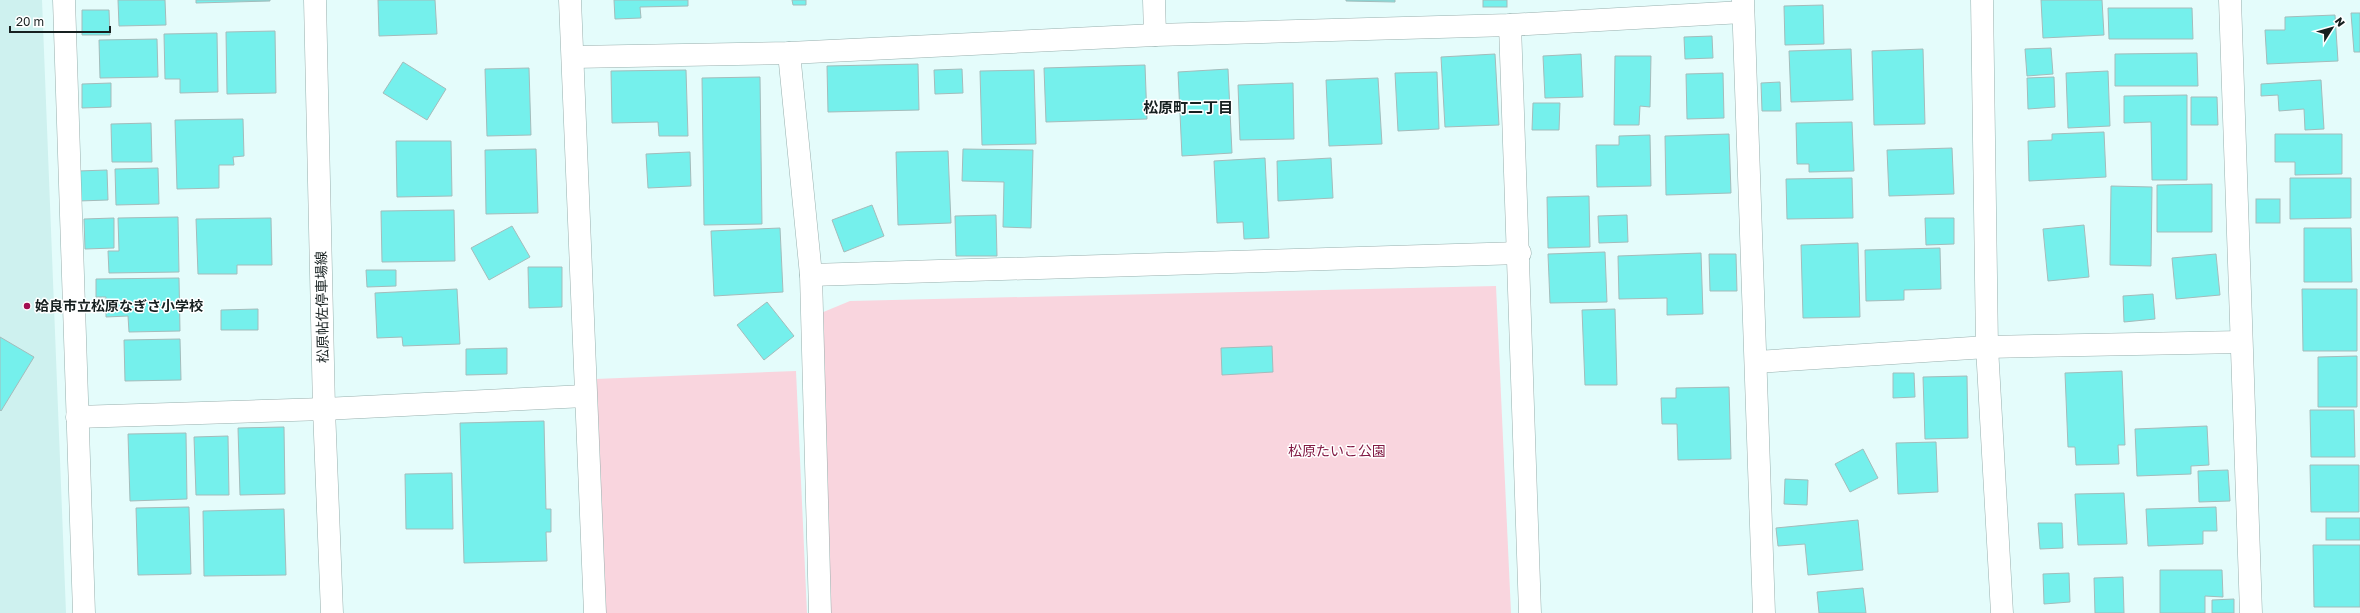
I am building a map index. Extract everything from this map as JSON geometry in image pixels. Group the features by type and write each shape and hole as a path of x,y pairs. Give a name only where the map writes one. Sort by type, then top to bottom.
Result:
{"street":[{"path":"64,0 84,613"},
{"name":"松原帖佐停車場線","path":"315,0 324,409 332,613"},
{"path":"570,0 574,57 585,396 595,613"},
{"path":"1154,0 1155,35"},
{"path":"1982,0 1987,347 2002,613"},
{"path":"2230,0 2251,613"},
{"path":"574,57 789,53 1155,35 1510,26 1743,6 1764,613"},
{"path":"1510,26 1520,253 1530,613"},
{"path":"789,53 811,275 820,613"},
{"path":"811,275 1520,253"},
{"path":"1756,362 1987,347 2241,342"},
{"path":"77,417 324,409 585,396"}],"shaded area":[{"name":"姶良市立松原なぎさ小学校","path":"0,0 42,0 66,613 0,613"}],"green space":[{"name":"松原たいこ公園","path":"1496,286 1511,613 829,613 821,313 850,301"},
{"path":"796,371 807,613 606,613 595,379"}],"building":[{"path":"118,0 165,0 166,25 119,26"},
{"path":"196,0 270,0 270,1 196,3"},
{"path":"378,0 435,0 437,34 379,36"},
{"path":"614,0 688,0 688,6 640,7 641,18 615,19"},
{"path":"792,0 806,0 806,5 793,5"},
{"path":"1395,0 1395,2 1346,1"},
{"path":"1483,0 1507,0 1507,7 1483,7"},
{"path":"2041,0 2102,0 2104,35 2043,38"},
{"path":"1823,5 1824,44 1785,45 1784,6"},
{"path":"2108,8 2192,8 2193,39 2109,39"},
{"path":"82,10 109,10 110,35 82,35"},
{"path":"2351,13 2360,13 2360,52 2354,52"},
{"path":"2335,15 2338,61 2267,64 2265,30 2285,30 2285,17"},
{"path":"275,31 276,93 227,94 226,32"},
{"path":"217,33 218,92 180,93 180,79 165,79 164,34"},
{"path":"1712,36 1713,58 1685,59 1684,37"},
{"path":"157,39 158,77 100,78 99,40"},
{"path":"2051,48 2053,74 2027,76 2025,49"},
{"path":"1851,49 1853,100 1791,102 1789,51"},
{"path":"1923,49 1925,124 1874,125 1872,51"},
{"path":"2197,53 2198,86 2115,86 2115,54"},
{"path":"1495,54 1499,125 1445,127 1441,57"},
{"path":"1581,54 1583,97 1545,98 1543,56"},
{"path":"1615,56 1651,56 1650,107 1640,106 1639,125 1614,125"},
{"path":"403,62 446,89 427,120 383,93"},
{"path":"918,64 919,110 828,112 827,66"},
{"path":"1145,65 1147,119 1046,122 1044,68"},
{"path":"529,68 531,135 487,136 485,69"},
{"path":"962,69 963,93 935,94 934,70"},
{"path":"1228,69 1232,153 1182,156 1178,72"},
{"path":"686,70 688,136 659,136 658,122 612,123 611,71"},
{"path":"1034,70 1036,144 982,145 980,71"},
{"path":"2108,71 2110,126 2068,128 2066,73"},
{"path":"1437,72 1439,129 1398,131 1395,73"},
{"path":"1723,73 1724,118 1687,119 1686,74"},
{"path":"760,77 762,224 704,225 702,78"},
{"path":"2054,77 2055,107 2028,109 2027,78"},
{"path":"1378,78 1382,144 1329,146 1326,80"},
{"path":"2321,80 2324,129 2305,130 2304,109 2279,111 2278,95 2261,96 2261,84"},
{"path":"1780,82 1781,111 1762,111 1761,83"},
{"path":"111,83 111,107 82,108 82,84"},
{"path":"1293,83 1294,139 1240,140 1238,85"},
{"path":"2187,95 2187,180 2152,180 2151,122 2124,123 2124,96"},
{"path":"2191,97 2217,97 2218,125 2191,125"},
{"path":"1533,103 1560,103 1559,130 1532,130"},
{"path":"243,119 244,156 233,157 234,165 219,165 219,188 177,189 175,120"},
{"path":"1852,122 1854,171 1809,172 1809,164 1797,164 1796,123"},
{"path":"151,123 152,162 112,162 111,124"},
{"path":"2104,132 2106,177 2029,181 2028,141 2052,140 2052,134"},
{"path":"1729,134 1731,193 1666,195 1665,136"},
{"path":"2275,134 2342,134 2342,174 2295,175 2295,162 2275,162"},
{"path":"1650,135 1651,186 1597,187 1596,145 1619,145 1619,136"},
{"path":"396,141 451,141 452,196 397,197"},
{"path":"1952,148 1954,194 1889,196 1887,150"},
{"path":"536,149 538,213 486,214 485,150"},
{"path":"963,149 1033,150 1031,228 1003,227 1004,182 962,181"},
{"path":"948,151 951,223 898,225 896,152"},
{"path":"690,152 691,186 648,188 646,154"},
{"path":"1265,158 1269,238 1244,239 1243,222 1217,223 1214,161"},
{"path":"1331,158 1333,198 1278,201 1277,161"},
{"path":"158,168 159,204 116,205 115,169"},
{"path":"107,170 108,200 79,201 78,171"},
{"path":"1852,178 1853,218 1787,219 1786,179"},
{"path":"2290,178 2351,178 2351,218 2290,219"},
{"path":"2212,184 2212,232 2157,232 2157,185"},
{"path":"2111,186 2152,187 2151,266 2110,265"},
{"path":"1589,196 1590,247 1548,248 1547,197"},
{"path":"2256,199 2280,199 2280,223 2256,223"},
{"path":"872,205 884,236 844,252 832,220"},
{"path":"454,210 455,261 382,262 381,211"},
{"path":"996,215 997,256 956,256 955,216"},
{"path":"1627,215 1628,242 1599,243 1598,216"},
{"path":"178,217 179,272 109,273 108,251 119,251 118,218"},
{"path":"114,218 114,248 85,249 84,219"},
{"path":"271,218 272,265 237,265 237,274 198,274 196,219"},
{"path":"1925,218 1954,218 1954,244 1926,245"},
{"path":"2084,225 2089,277 2048,281 2043,229"},
{"path":"512,226 530,257 489,280 471,248"},
{"path":"780,228 783,292 714,296 711,231"},
{"path":"2304,228 2351,228 2352,282 2304,282"},
{"path":"1858,243 1860,317 1803,318 1801,245"},
{"path":"1940,248 1941,289 1904,290 1904,300 1866,301 1865,250"},
{"path":"1605,252 1607,302 1550,303 1548,254"},
{"path":"1701,253 1703,314 1667,315 1667,298 1619,299 1618,256"},
{"path":"1709,254 1736,254 1737,291 1710,291"},
{"path":"2216,254 2220,295 2176,299 2172,258"},
{"path":"528,267 562,267 562,307 529,308"},
{"path":"366,270 396,270 396,286 367,287"},
{"path":"179,278 180,331 129,332 128,316 106,317 106,297 96,297 96,279"},
{"path":"457,289 460,344 403,346 402,337 377,338 375,293"},
{"path":"2302,289 2357,289 2357,351 2303,351"},
{"path":"2153,294 2155,319 2124,322 2123,296"},
{"path":"767,302 794,336 764,360 737,325"},
{"path":"258,309 258,330 221,330 221,310"},
{"path":"1615,309 1617,385 1585,385 1582,310"},
{"path":"0,337 34,357 1,411 0,410"},
{"path":"180,339 181,380 125,381 124,340"},
{"path":"1272,346 1273,372 1222,375 1221,348"},
{"path":"507,348 507,374 466,375 466,349"},
{"path":"2357,356 2357,407 2318,407 2318,357"},
{"path":"2122,371 2125,445 2118,445 2119,464 2076,465 2075,447 2068,447 2065,373"},
{"path":"1893,373 1914,373 1915,397 1893,398"},
{"path":"1967,376 1968,438 1925,439 1923,377"},
{"path":"1729,387 1731,459 1678,460 1677,424 1662,424 1661,398 1676,398 1676,388"},
{"path":"2310,410 2354,410 2355,457 2311,457"},
{"path":"544,421 546,509 551,509 551,532 546,532 547,561 464,563 460,423"},
{"path":"2207,426 2209,465 2191,466 2191,474 2137,476 2135,429"},
{"path":"284,427 285,494 240,495 238,428"},
{"path":"186,433 187,499 130,501 128,434"},
{"path":"228,436 229,495 196,495 194,437"},
{"path":"1936,442 1938,492 1898,494 1896,443"},
{"path":"1863,449 1878,478 1850,492 1835,464"},
{"path":"2310,465 2359,465 2359,512 2311,512"},
{"path":"2228,470 2230,501 2199,502 2198,471"},
{"path":"452,473 453,529 406,529 405,474"},
{"path":"1785,479 1808,480 1807,505 1784,504"},
{"path":"2124,493 2127,544 2078,545 2075,494"},
{"path":"189,507 191,574 138,575 136,508"},
{"path":"2216,507 2217,531 2203,531 2203,544 2148,546 2146,509"},
{"path":"284,509 286,575 204,576 203,511"},
{"path":"2326,518 2360,518 2360,540 2326,540"},
{"path":"1858,520 1863,570 1808,575 1805,544 1778,546 1776,528"},
{"path":"2038,523 2062,523 2063,548 2040,549"},
{"path":"2313,545 2360,545 2360,607 2314,607"},
{"path":"2160,570 2222,570 2223,597 2205,596 2205,613 2160,613"},
{"path":"2069,573 2070,602 2044,604 2043,574"},
{"path":"2123,577 2124,613 2095,613 2094,578"},
{"path":"1863,588 1866,613 1819,613 1817,592"},
{"path":"2234,599 2234,613 2212,613 2212,600"}],"place":[{"name":"姶良市立松原なぎさ小学校","path":"27,306"}],"district":[{"name":"松原町二丁目","path":"1188,108"}]}
